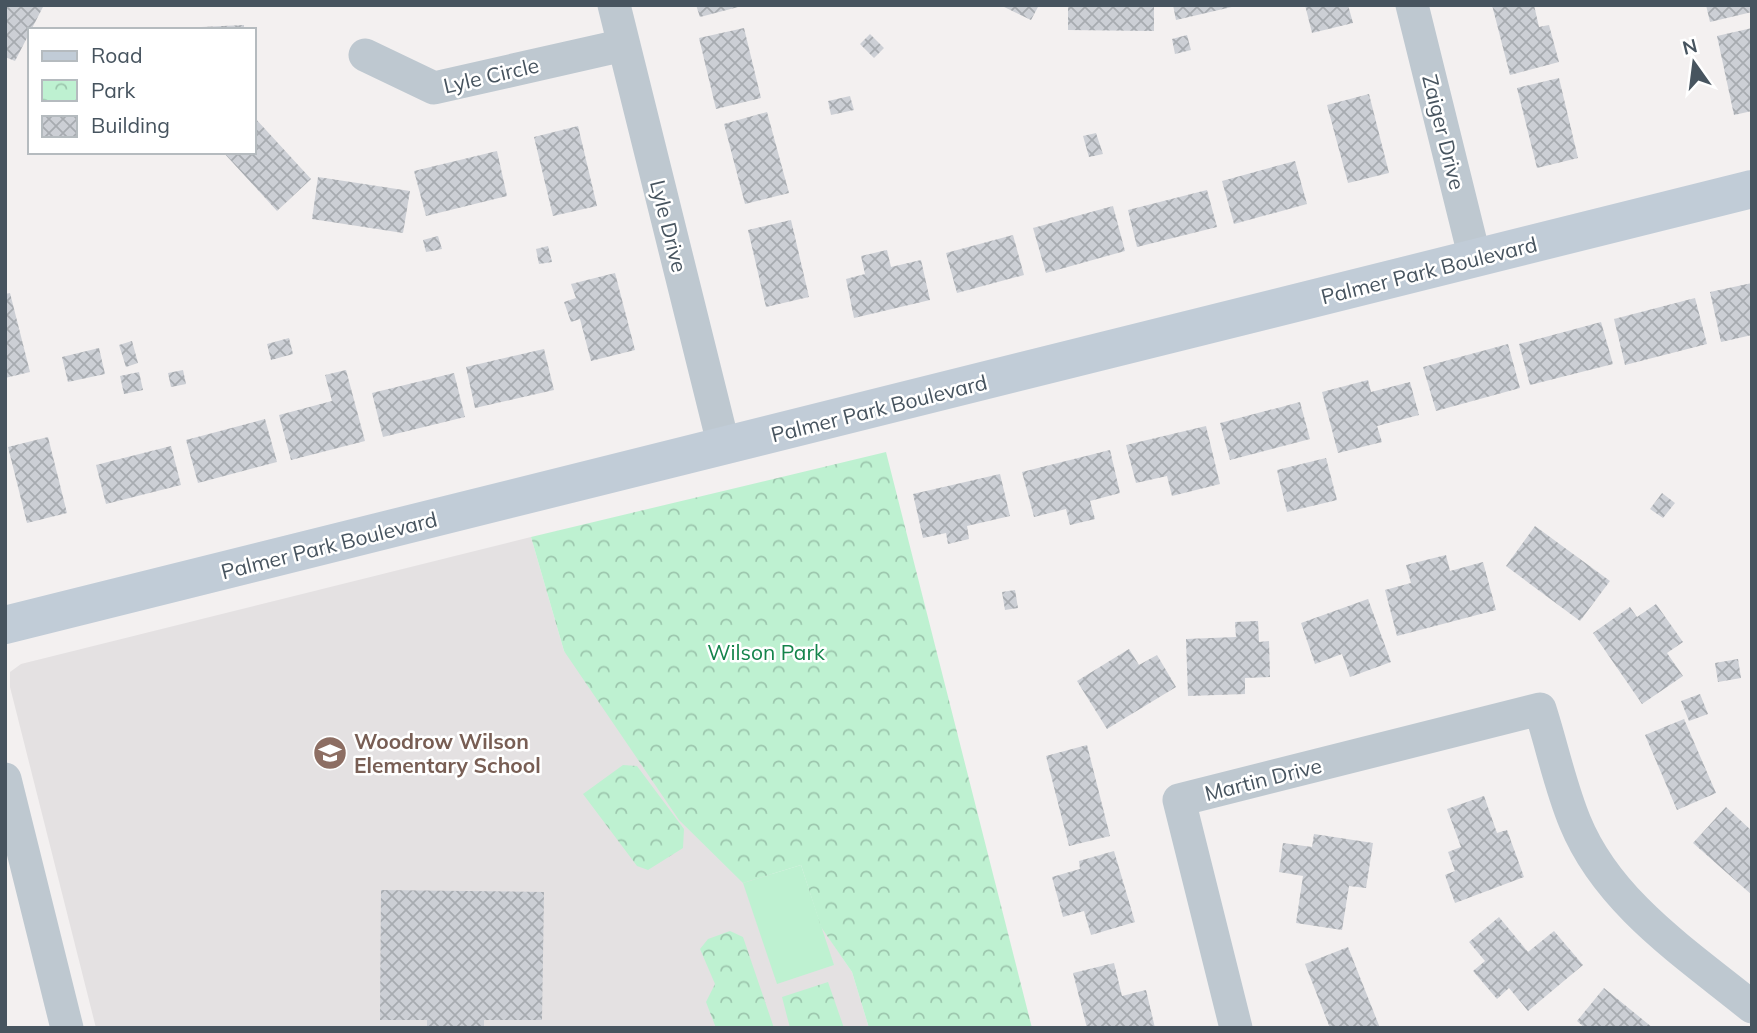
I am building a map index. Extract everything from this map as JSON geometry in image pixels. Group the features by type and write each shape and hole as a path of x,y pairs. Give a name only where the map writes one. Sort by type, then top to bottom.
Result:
{"main road":[{"name":"Palmer Park Boulevard","path":"5,625 1752,189"}],"street":[{"name":"Lyle Drive","path":"614,5 724,447"},
{"name":"Zaiger Drive","path":"1412,5 1475,258"},
{"name":"Lyle Circle","path":"365,54 434,88 624,45"},
{"name":"Martin Drive","path":"1236,1028 1179,800 1540,709 1575,822 1595,860 1653,927 1752,1007"},
{"path":"5,779 67,1028"}],"shaded area":[{"name":"Woodrow Wilson Elementary School","path":"531,537 564,651 821,926 852,972 869,1028 96,1028 10,687 10,672 21,664"}],"green space":[{"name":"Wilson Park","path":"886,452 1032,1028 869,1028 852,972 821,927 801,865 743,883 679,820 564,651 531,537"},
{"path":"623,765 637,766 684,829 683,848 648,870 637,866 583,794"},
{"path":"801,865 834,965 777,984 743,883"},
{"path":"730,931 743,937 774,1028 716,1028 706,1002 715,984 700,949 708,939"},
{"path":"828,982 844,1028 790,1028 782,997"}],"building":[{"path":"5,5 44,5 32,28 28,28 28,36 15,61 5,57"},
{"path":"696,5 742,5 742,6 700,17"},
{"path":"1000,5 1039,5 1031,20"},
{"path":"1068,5 1154,5 1154,31 1068,30"},
{"path":"1173,5 1236,5 1236,6 1176,20"},
{"path":"1305,5 1348,5 1353,23 1312,33"},
{"path":"1492,5 1534,5 1539,27 1549,25 1559,62 1510,75"},
{"path":"1706,5 1752,5 1752,12 1710,22"},
{"path":"244,25 244,28 201,27"},
{"path":"744,28 761,98 716,109 699,38"},
{"path":"1752,28 1752,111 1734,115 1717,36"},
{"path":"870,34 884,48 874,58 860,44"},
{"path":"1187,35 1191,50 1175,54 1172,39"},
{"path":"1559,78 1578,158 1537,168 1517,88"},
{"path":"1369,94 1389,173 1348,183 1327,105"},
{"path":"850,96 854,110 831,115 828,101"},
{"path":"767,112 789,193 745,204 724,124"},
{"path":"256,119 311,179 277,211 225,154 256,154"},
{"path":"578,126 597,206 553,216 534,137"},
{"path":"1096,133 1103,154 1089,157 1083,136"},
{"path":"497,151 507,196 426,216 414,171"},
{"path":"1295,161 1307,204 1234,224 1222,181"},
{"path":"318,177 410,191 403,233 312,219"},
{"path":"1207,190 1217,227 1137,247 1128,210"},
{"path":"1113,206 1125,251 1046,273 1033,228"},
{"path":"791,220 809,297 766,307 748,230"},
{"path":"1013,235 1024,275 957,293 946,253"},
{"path":"438,236 442,249 426,252 423,240"},
{"path":"548,246 552,262 539,264 536,249"},
{"path":"887,250 891,267 921,260 930,300 854,318 846,279 865,274 861,256"},
{"path":"615,273 635,350 591,361 580,319 571,322 564,302 576,298 571,284"},
{"path":"1752,283 1752,335 1721,342 1710,292"},
{"path":"10,293 30,372 5,378 5,294"},
{"path":"1695,298 1707,344 1625,365 1614,319"},
{"path":"1601,322 1613,364 1530,385 1519,344"},
{"path":"289,338 293,354 271,360 267,344"},
{"path":"132,341 138,363 126,367 119,345"},
{"path":"1508,344 1520,388 1436,411 1423,367"},
{"path":"99,348 105,374 68,382 62,357"},
{"path":"544,349 554,390 475,408 466,367"},
{"path":"183,370 186,384 171,387 168,373"},
{"path":"346,370 365,441 291,460 279,415 332,401 325,375"},
{"path":"139,372 143,390 124,394 120,376"},
{"path":"454,373 465,417 383,437 372,393"},
{"path":"1368,380 1371,392 1410,382 1419,415 1377,426 1382,442 1338,453 1322,392"},
{"path":"1300,402 1310,439 1230,460 1220,423"},
{"path":"265,419 277,462 198,483 186,440"},
{"path":"1206,426 1220,484 1172,496 1167,476 1136,483 1126,445"},
{"path":"48,437 67,513 27,523 8,447"},
{"path":"171,446 181,485 106,504 96,465"},
{"path":"1110,450 1120,493 1090,501 1095,519 1070,525 1066,509 1034,517 1022,472"},
{"path":"1326,458 1337,500 1287,512 1277,470"},
{"path":"1000,474 1010,516 967,526 969,539 948,544 946,533 923,538 913,494"},
{"path":"1662,493 1675,503 1663,518 1650,509"},
{"path":"1535,526 1610,581 1580,621 1506,566"},
{"path":"1446,555 1450,571 1483,562 1496,610 1397,636 1385,590 1411,583 1406,565"},
{"path":"1015,590 1018,608 1005,610 1002,592"},
{"path":"1368,599 1391,662 1350,677 1342,654 1315,664 1301,623"},
{"path":"1656,604 1683,642 1667,653 1683,676 1642,704 1593,633 1630,607 1637,617"},
{"path":"1258,621 1259,642 1269,641 1270,677 1245,678 1245,694 1188,696 1186,639 1236,637 1235,622"},
{"path":"1129,649 1139,665 1157,655 1176,687 1107,729 1077,681"},
{"path":"1738,659 1741,678 1718,682 1715,663"},
{"path":"1700,694 1708,714 1689,721 1681,701"},
{"path":"1684,719 1716,793 1677,810 1645,735"},
{"path":"1087,745 1110,836 1069,846 1046,756"},
{"path":"1484,796 1497,833 1507,830 1524,877 1455,903 1445,875 1455,871 1448,852 1461,847 1447,809"},
{"path":"1726,807 1752,831 1752,895 1693,843"},
{"path":"1314,834 1373,843 1366,888 1349,886 1342,930 1296,923 1303,876 1279,872 1283,843 1312,847"},
{"path":"1114,851 1135,922 1091,935 1084,911 1063,917 1052,877 1080,869 1079,861"},
{"path":"381,890 544,892 542,1020 484,1020 484,1028 427,1028 427,1020 380,1020"},
{"path":"1499,917 1528,952 1554,931 1583,965 1528,1011 1509,988 1497,999 1473,971 1485,961 1469,942"},
{"path":"1348,947 1380,1028 1330,1028 1305,964"},
{"path":"1114,963 1122,996 1146,990 1155,1028 1087,1028 1073,973"},
{"path":"1604,988 1653,1028 1585,1028 1577,1021"}],"place":[{"name":"Woodrow Wilson Elementary School","path":"330,753"}]}
